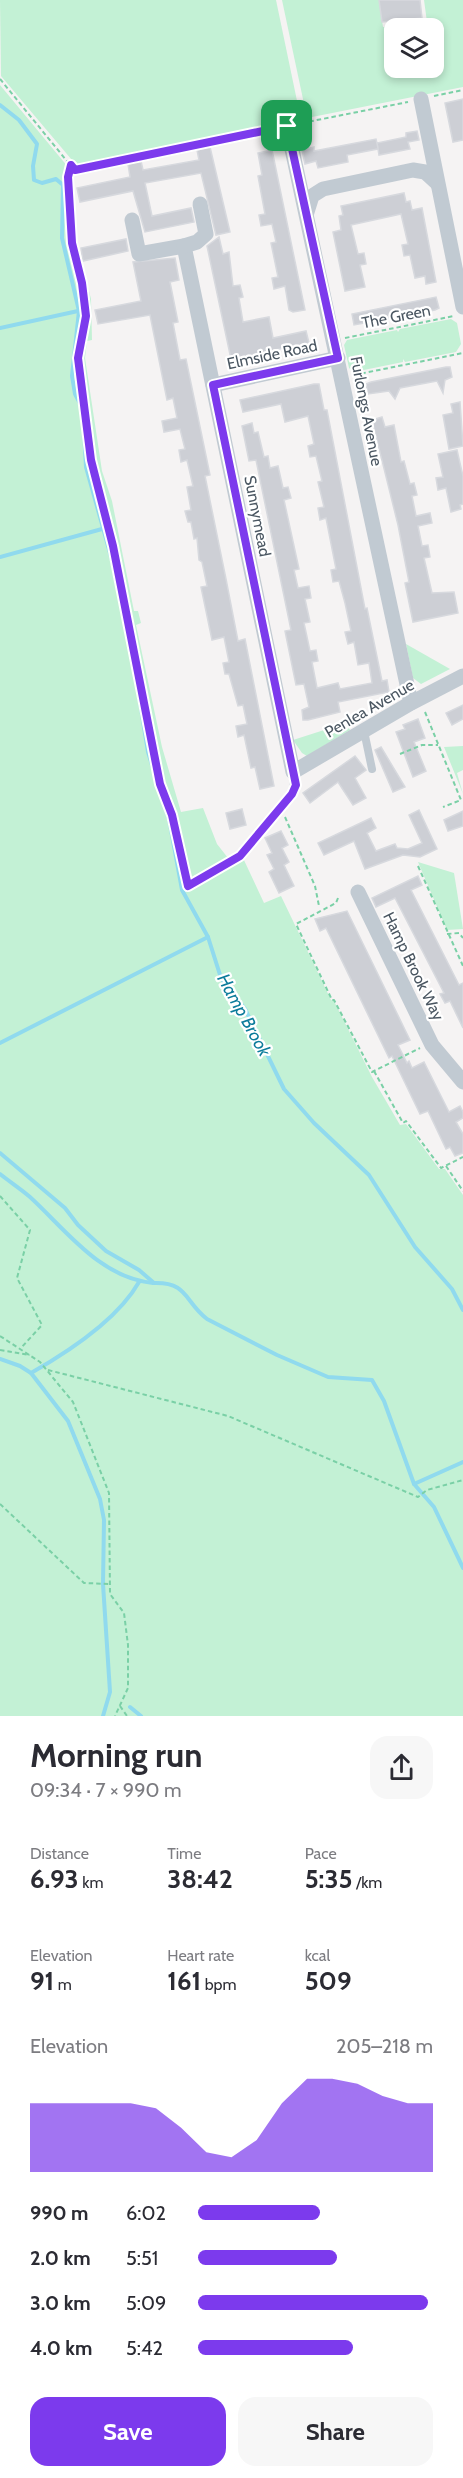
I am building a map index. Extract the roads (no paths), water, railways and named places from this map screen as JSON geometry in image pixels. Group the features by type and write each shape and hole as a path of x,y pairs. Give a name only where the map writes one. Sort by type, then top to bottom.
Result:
{"street":[{"path":"420,99 463,307"},
{"name":"Furlongs Avenue","path":"287,126 415,701"},
{"path":"307,212 312,196 323,189 413,170 425,172 437,183"},
{"path":"132,220 139,254 184,246 197,242 206,234 200,204"},
{"name":"Sunnymead","path":"184,246 293,772"},
{"name":"Elmside Road","path":"213,385 338,358"},
{"name":"Penlea Avenue","path":"293,772 415,701 463,676"},
{"name":"Hamp Brook Way","path":"358,892 431,1042 463,1082"}],"lane":[{"path":"364,731 372,769"},
{"path":"275,812 292,794 296,785 293,772"}],"waterway":[{"name":"Hamp Brook","path":"0,105 19,120 37,144 33,166 34,180 42,183 56,179 63,185 62,238 79,311 72,376 75,394 83,409 86,467 112,560 136,677 148,752 169,819 182,890 208,937 221,978 245,1009 284,1089 314,1123 369,1175 415,1247 452,1289 463,1310"},
{"path":"0,328 78,311"},
{"path":"0,557 102,529"},
{"path":"0,1043 208,937"},
{"path":"0,1153 65,1208 78,1225 106,1251 139,1270 154,1283 180,1289 207,1319 277,1355 328,1377 372,1380 384,1401 414,1484 434,1507 463,1568"},
{"path":"0,1174 30,1197 100,1262 116,1272 153,1283"},
{"path":"0,1359 20,1366 31,1373 91,1334 118,1309 139,1282"},
{"path":"31,1373 68,1421 100,1499 104,1520 103,1584 110,1692 103,1716"},
{"path":"414,1484 463,1462"},
{"path":"130,1707 141,1716"}]}
